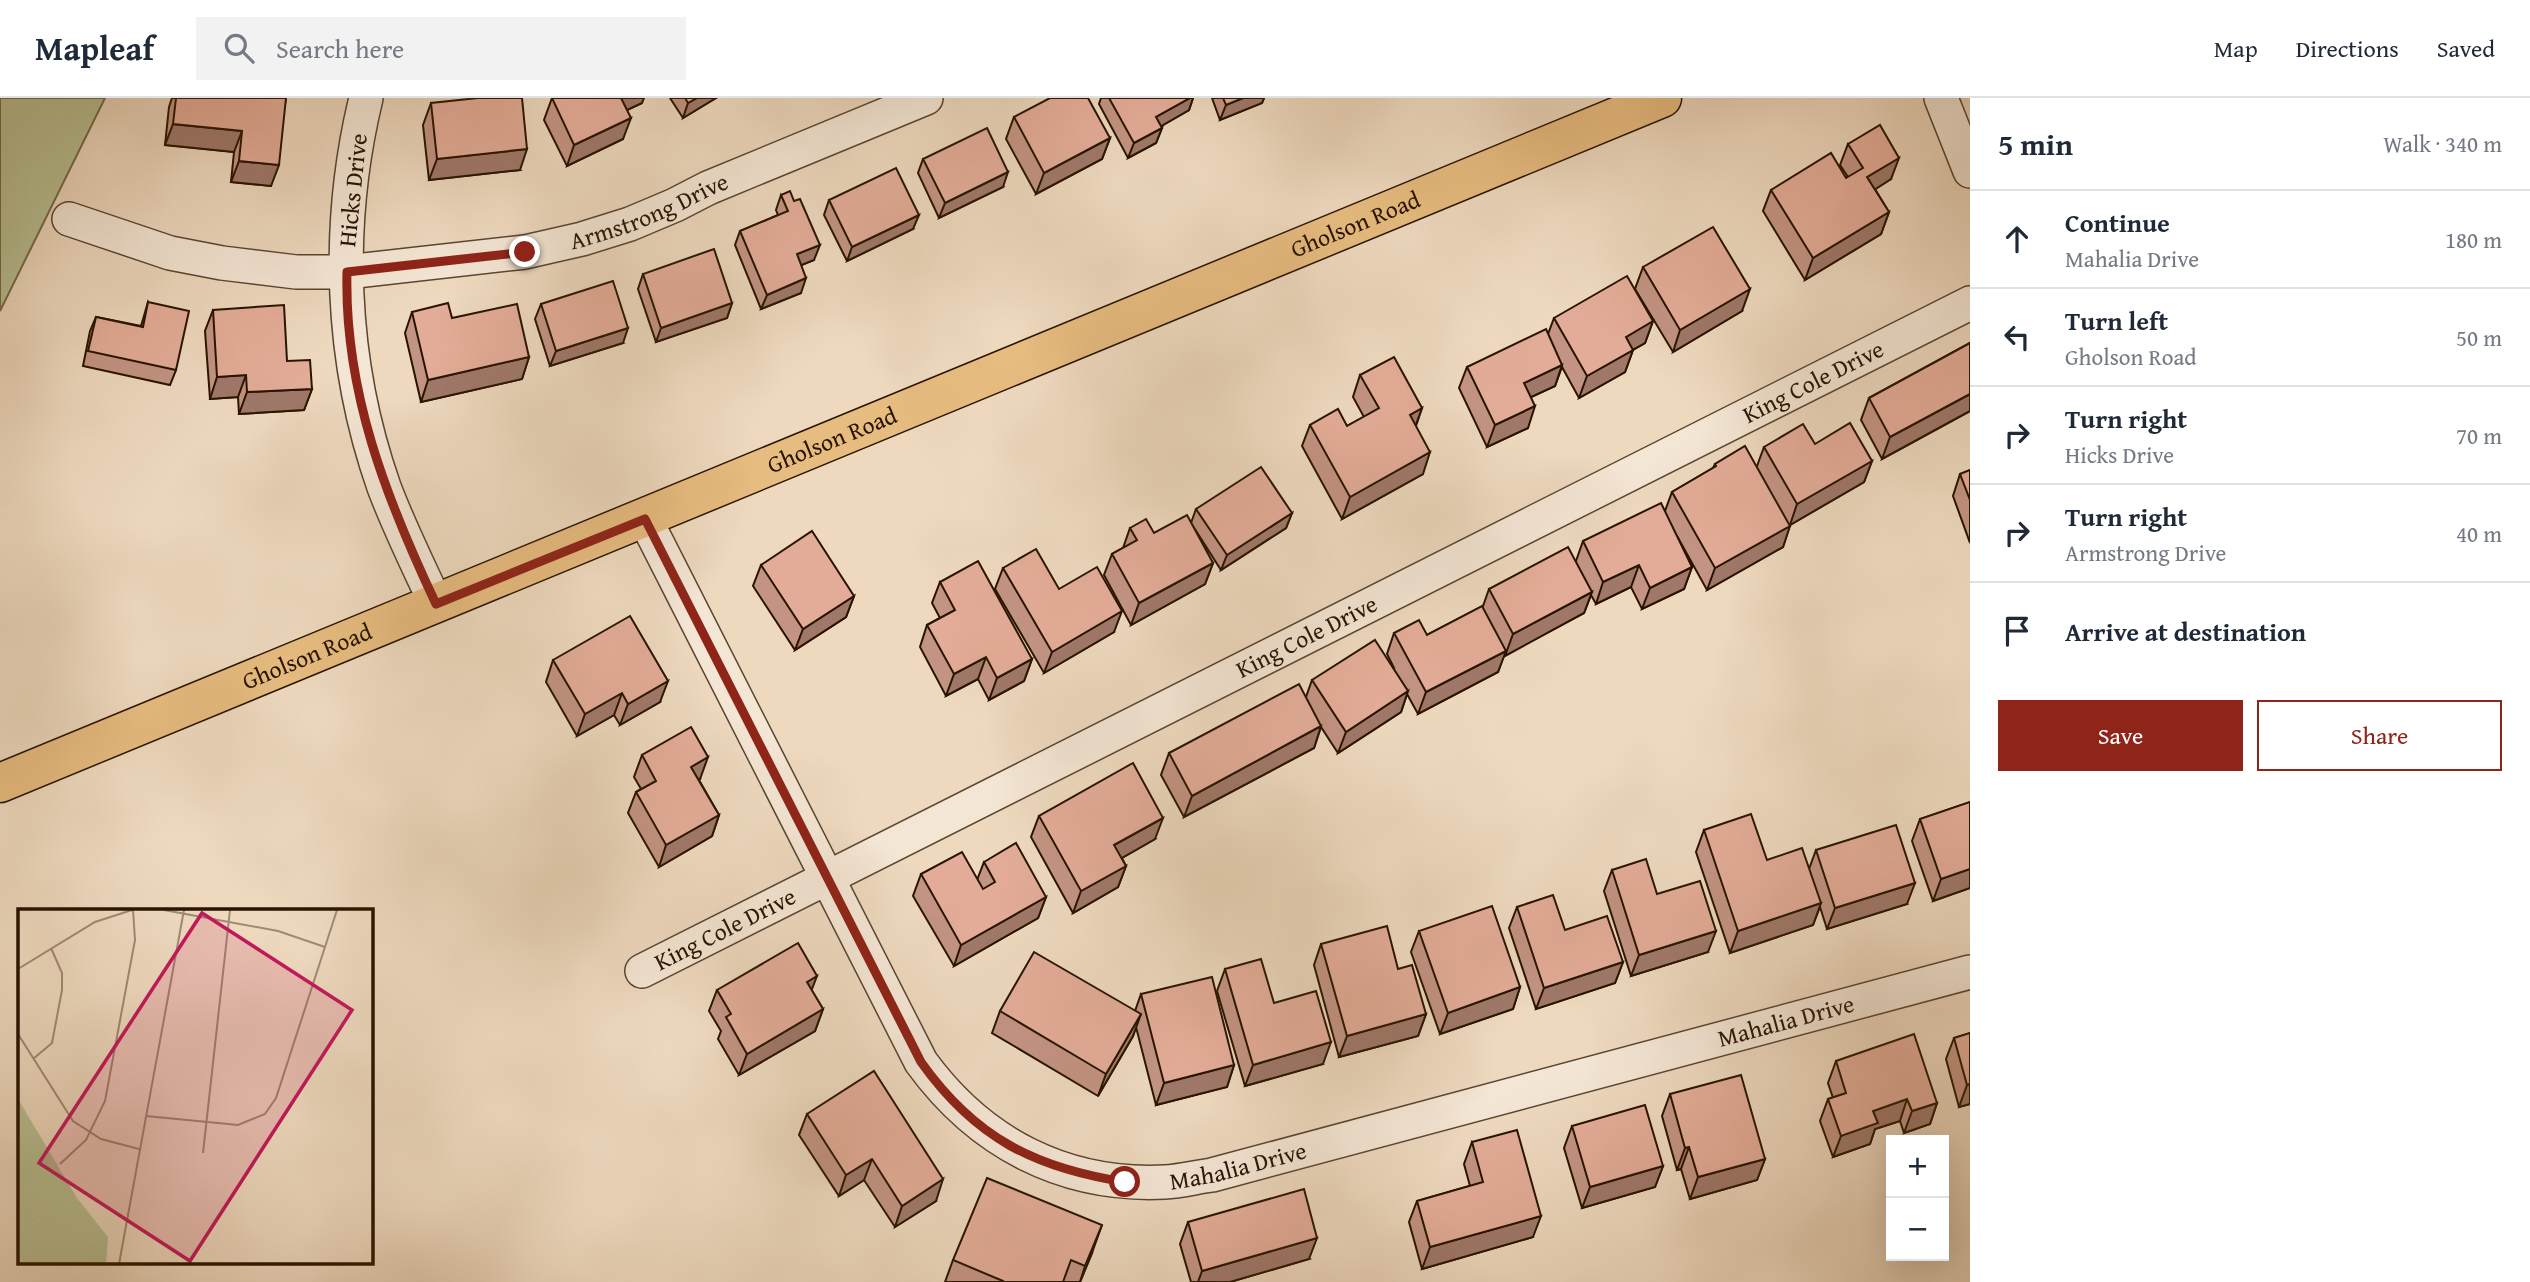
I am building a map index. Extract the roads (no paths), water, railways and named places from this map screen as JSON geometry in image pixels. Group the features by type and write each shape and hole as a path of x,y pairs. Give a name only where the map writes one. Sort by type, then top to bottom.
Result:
{"main road":[{"name":"Gholson Road","path":"0,783 1662,98"}],"street":[{"name":"Hicks Drive","path":"366,98 357,136 346,215 347,295 352,353 366,426 384,486 401,530 436,604"},
{"name":"Armstrong Drive","path":"69,219 170,253 222,264 296,272 347,272 525,252 582,239 630,224 708,188 926,98"},
{"path":"1941,98 1970,171"},
{"name":"King Cole Drive","path":"642,971 1970,303"},
{"name":"Mahalia Drive","path":"645,519 921,1062 957,1105 989,1133 1046,1164 1082,1175 1125,1182 1167,1182 1212,1175 1970,972"}]}
